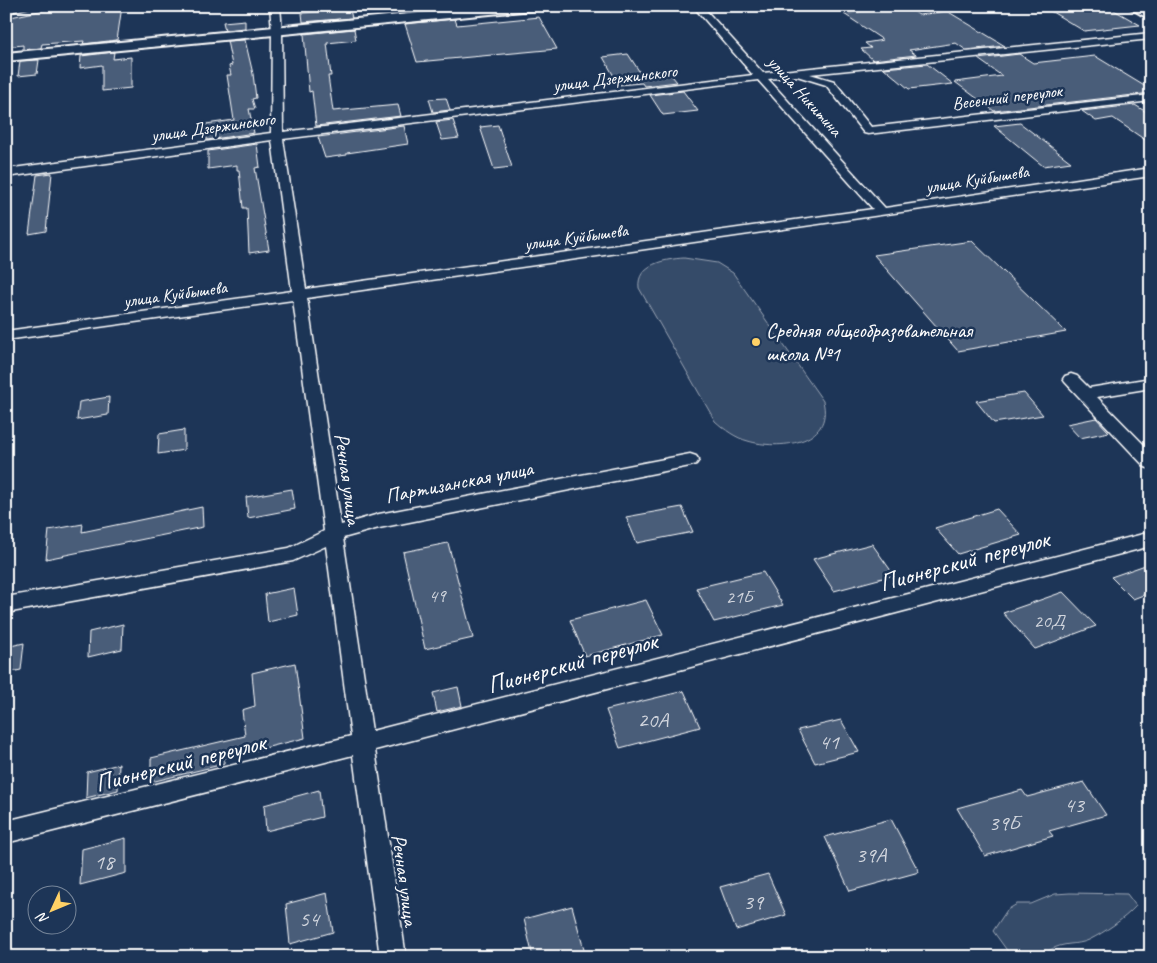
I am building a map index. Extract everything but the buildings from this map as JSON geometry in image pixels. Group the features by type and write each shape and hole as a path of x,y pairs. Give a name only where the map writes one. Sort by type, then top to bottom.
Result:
{"street":[{"path":"6,10 30,6"},
{"name":"Речная улица","path":"275,6 277,31 277,136 393,957"},
{"path":"6,57 532,6"},
{"name":"улица Никитина","path":"697,6 882,212"},
{"path":"1133,6 1151,16"},
{"name":"улица Дзержинского","path":"6,173 277,136 792,73 1151,36"},
{"name":"улица Никитина","path":"792,73 830,83 868,131"},
{"name":"Весенний переулок","path":"868,131 1151,98"},
{"name":"улица Дзержинского","path":"6,161 35,158 84,162"},
{"name":"улица Куйбышева","path":"6,336 300,296 1151,172"},
{"path":"1071,379 1151,463"},
{"path":"1086,394 1151,383"},
{"name":"Партизанская улица","path":"6,606 293,554 333,534 379,521 690,460"},
{"name":"Пионерский переулок","path":"6,832 363,743 1151,539"}],"shaded area":[{"path":"684,258 717,263 733,273 823,401 824,416 820,427 812,435 801,441 788,444 760,444 739,438 715,421 639,288 639,280 647,268 661,262"},
{"path":"1055,894 1127,894 1136,906 1114,925 1089,940 1054,948 1048,951 1046,957 1011,956 993,931 1007,910 1017,904 1031,904"}],"place":[{"name":"Средняя общеобразовательная школа №1","path":"756,342"}]}
